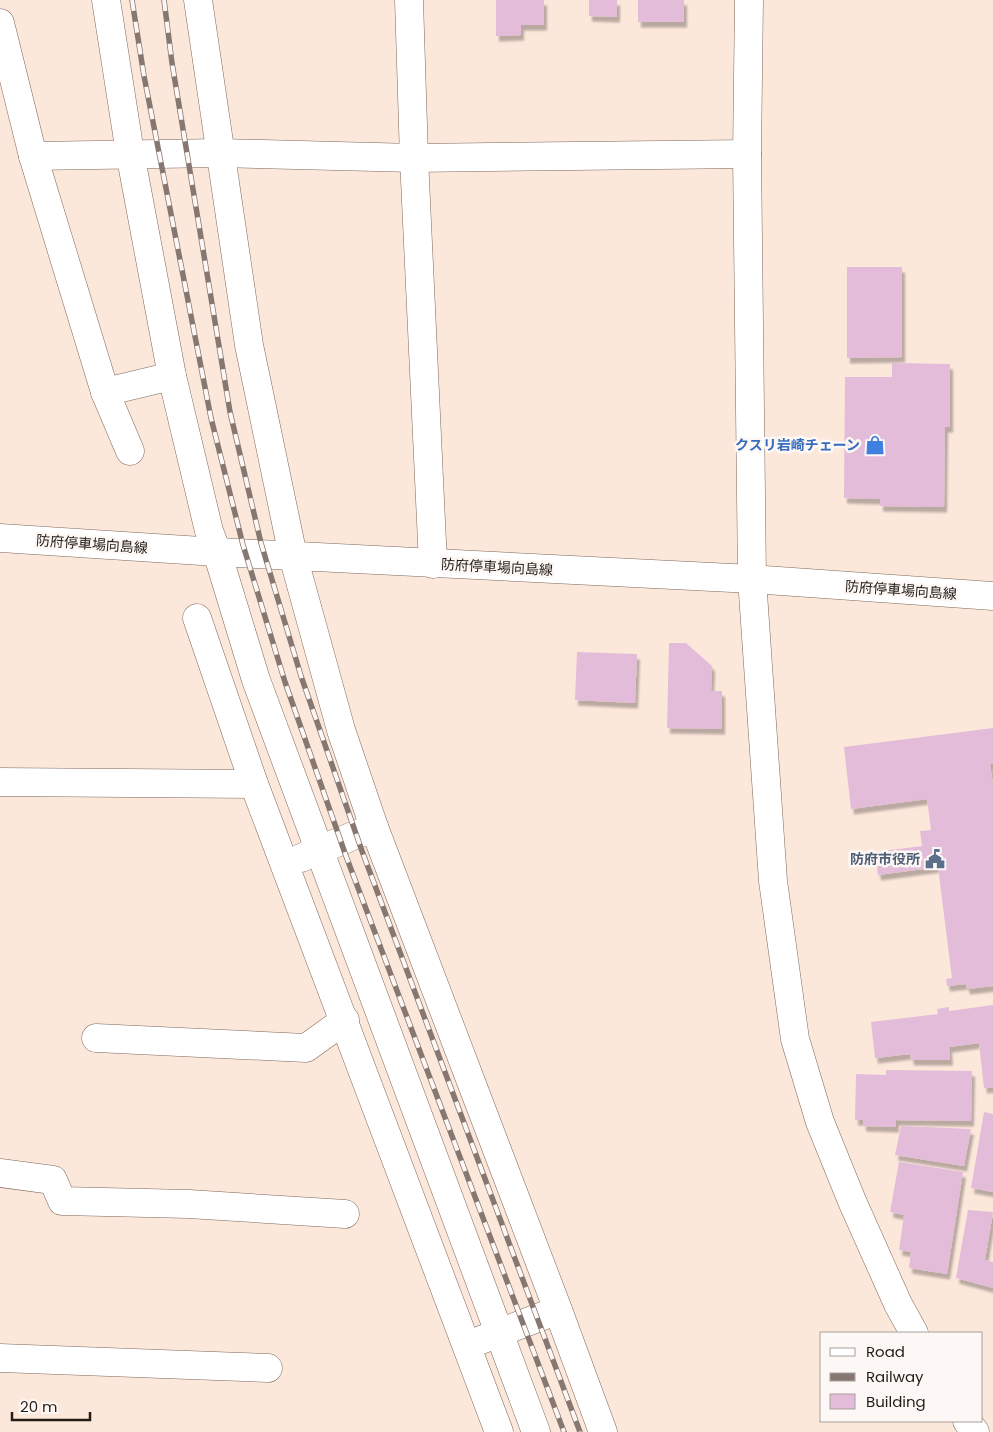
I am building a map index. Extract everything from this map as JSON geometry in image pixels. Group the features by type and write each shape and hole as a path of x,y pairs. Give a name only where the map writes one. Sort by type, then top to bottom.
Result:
{"street":[{"path":"106,0 130,153 172,376 209,531 256,680 536,1432"},
{"path":"198,0 249,345 293,556 341,730 374,827 603,1432"},
{"path":"409,0 414,158 433,564"},
{"path":"749,0 747,154 752,579 773,881 795,1039 820,1122 852,1201 898,1304 913,1332"},
{"path":"0,23 33,156 105,392 130,451"},
{"path":"33,156 130,153 414,158 747,154"},
{"path":"105,392 172,376"},
{"name":"防府停車場向島線","path":"0,538 433,564 752,579 993,596"},
{"path":"197,618 254,784 345,1020 499,1432"},
{"path":"222,694 256,680"},
{"path":"0,782 254,784"},
{"path":"285,865 374,827"},
{"path":"96,1038 306,1048 345,1020"},
{"path":"0,1173 53,1180 62,1201 188,1204 345,1214"},
{"path":"467,1346 558,1310"},
{"path":"0,1358 268,1368"}],"building":[{"path":"496,0 544,0 544,25 521,25 521,35 496,36"},
{"path":"589,0 617,0 617,17 589,16"},
{"path":"638,0 684,0 684,22 638,22"},
{"path":"847,267 902,267 902,357 847,358"},
{"path":"892,363 950,364 950,427 945,427 944,507 880,506 880,499 844,498 845,377 892,377"},
{"path":"669,643 686,643 712,666 711,691 722,691 722,729 667,728"},
{"path":"577,652 637,654 635,703 575,700"},
{"name":"防府市役所","path":"993,728 993,764 990,764 993,785 993,986 967,989 966,984 947,986 946,979 952,978 938,867 878,875 875,852 922,846 920,831 931,830 927,799 851,809 844,747"},
{"path":"993,1005 993,1087 984,1088 979,1043 949,1047 950,1060 911,1060 910,1054 875,1058 871,1022 938,1014 937,1009 949,1007 949,1011"},
{"path":"886,1070 972,1071 971,1121 896,1120 896,1127 863,1126 863,1120 855,1120 856,1074 886,1075"},
{"path":"984,1112 993,1114 993,1192 971,1188"},
{"path":"901,1126 971,1129 964,1166 895,1155"},
{"path":"899,1162 963,1172 947,1274 909,1268 911,1252 899,1250 904,1215 890,1212"},
{"path":"968,1210 993,1212 985,1260 993,1262 993,1288 956,1278"}],"railway":[{"path":"132,0 144,76 211,418 243,545 285,682 346,856 564,1432"},
{"path":"164,0 172,63 230,412 261,543 301,676 362,851 580,1432"}],"place":[{"name":"クスリ岩崎チェーン","path":"875,445"},
{"name":"防府市役所","path":"935,859"}]}
